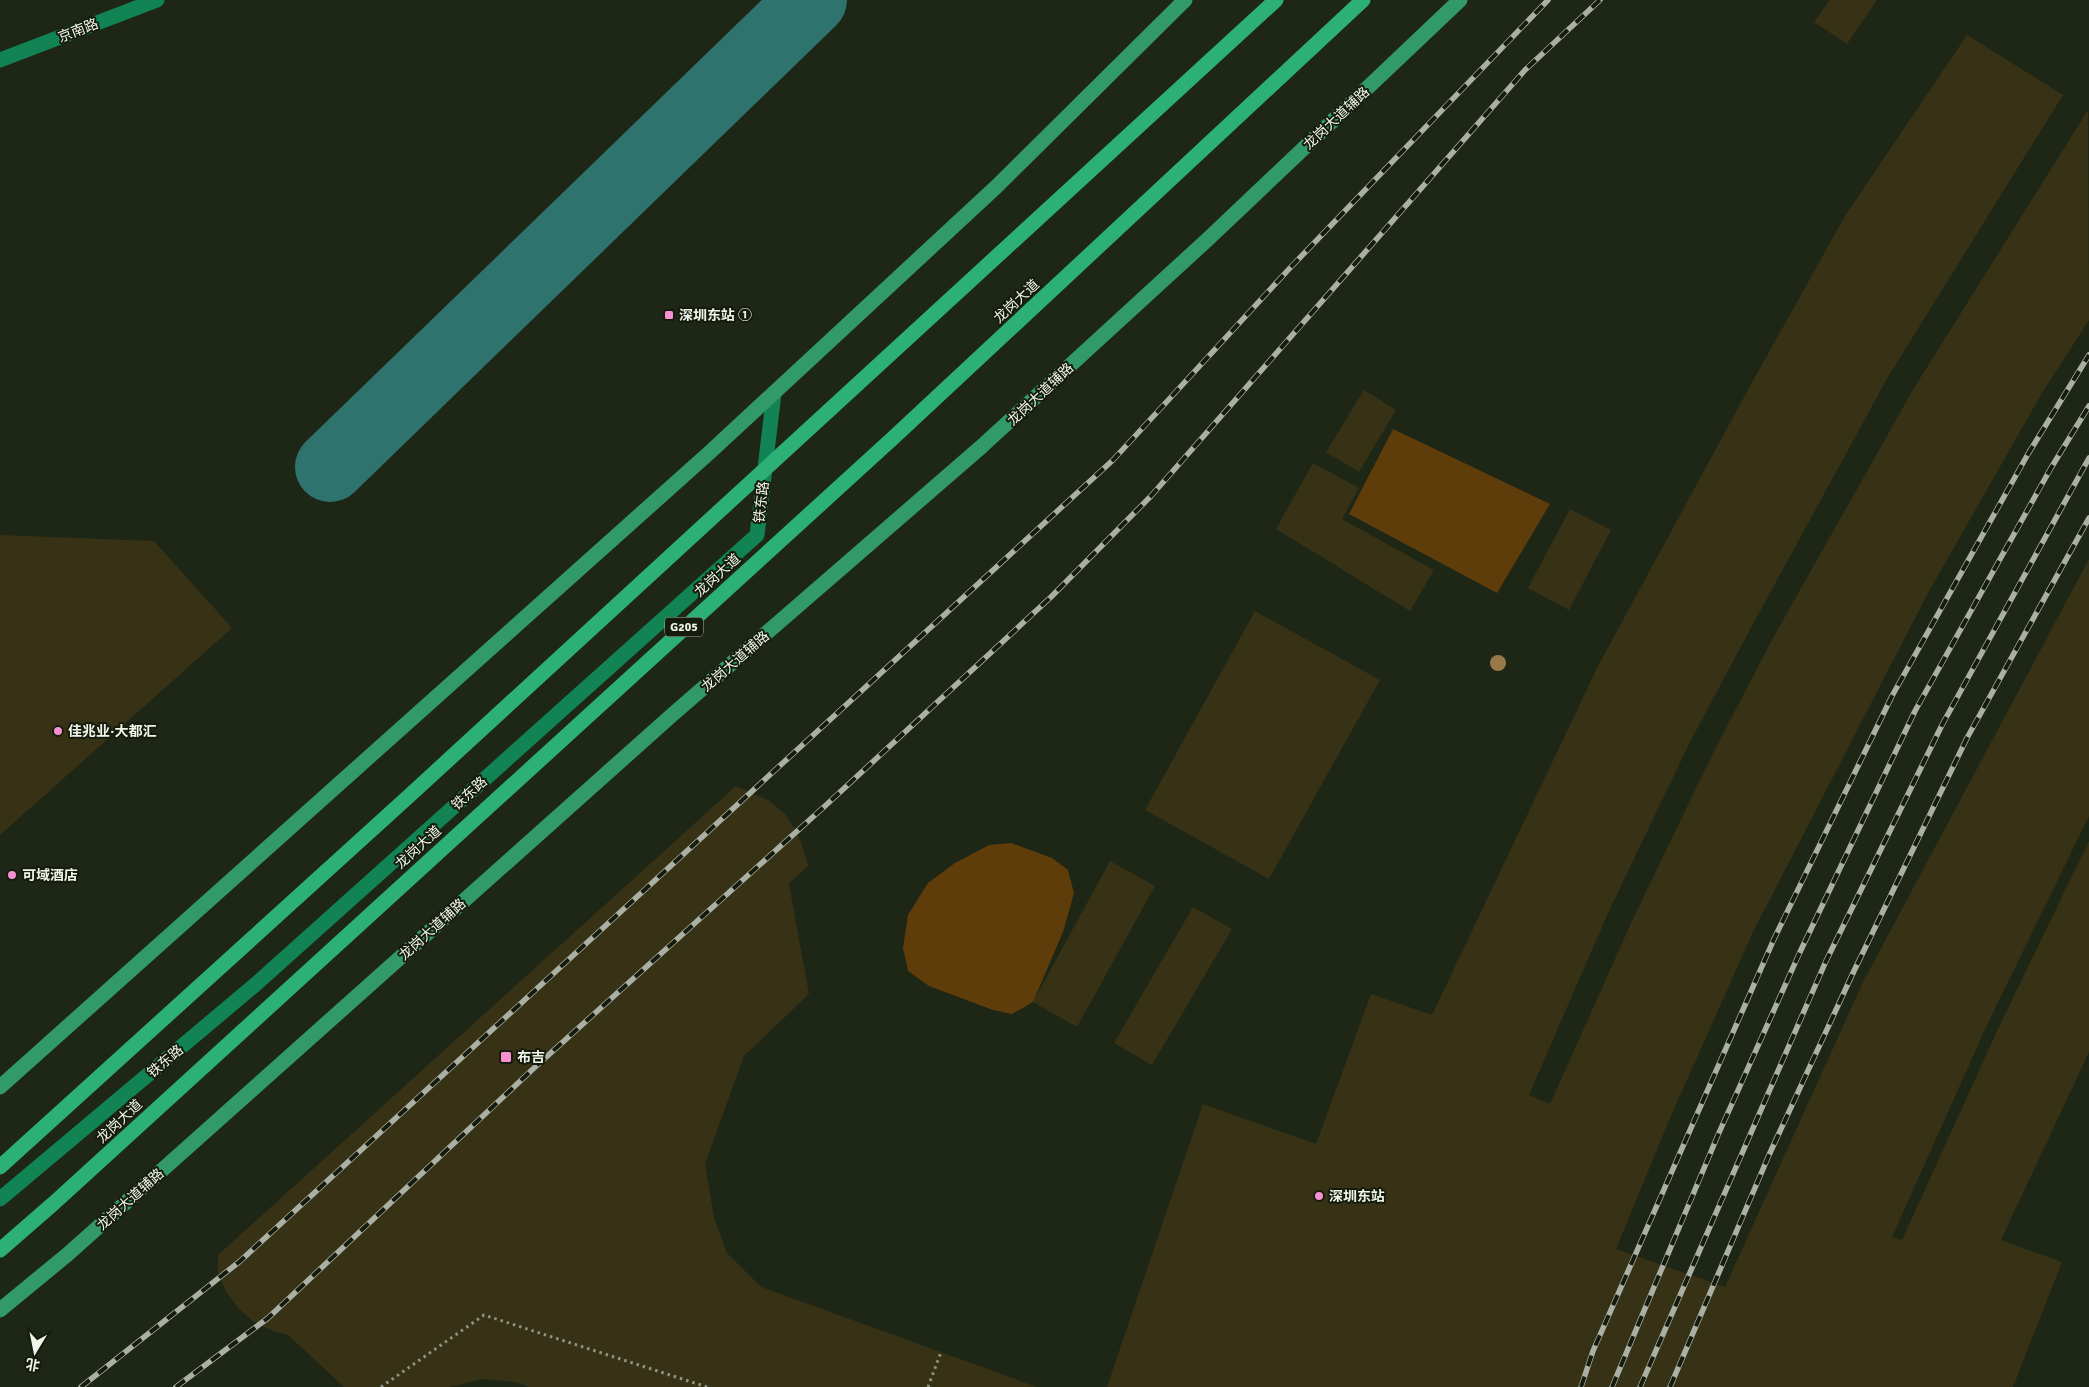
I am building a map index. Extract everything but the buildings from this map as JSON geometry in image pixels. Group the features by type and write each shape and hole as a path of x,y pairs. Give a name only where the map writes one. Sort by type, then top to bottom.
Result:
{"highway":[{"path":"0,1167 409,796 1276,0"},
{"name":"龙岗大道","path":"0,1250 54,1203 900,431 1364,0"}],"main road":[{"name":"京南路","path":"0,60 157,0"},
{"path":"0,1087 386,744 774,393 996,187 1185,0"},
{"name":"龙岗大道辅路","path":"0,1310 68,1254 672,715 982,448 1214,233 1460,0"},
{"name":"铁东路","path":"0,1199 256,984 757,535 774,393"}],"path":[{"path":"381,1387 484,1315 707,1387"},
{"path":"928,1387 941,1352"}],"shaded area":[{"path":"1393,429 1550,504 1497,593 1349,514"},
{"path":"1011,843 1052,858 1068,870 1074,893 1063,932 1033,1002 1012,1014 993,1010 929,986 908,971 903,948 908,915 928,883 955,863 989,845"}],"waterway":[{"path":"330,467 812,0"}],"railway":[{"path":"81,1387 239,1262 1113,460 1289,269 1548,0"},
{"path":"176,1387 268,1318 534,1068 825,806 1051,597 1151,496 1525,70 1600,0"},
{"path":"1581,1387 1593,1351 1774,939 1892,696 2028,454 2089,355"},
{"path":"1612,1387 1718,1135 1800,952 1915,711 2051,468 2089,406"},
{"path":"1640,1387 1826,961 1942,725 2089,458"},
{"path":"1670,1387 1769,1155 1853,973 1967,738 2089,518"}],"place":[{"name":"深圳东站 ①","path":"669,315"},
{"name":"佳兆业·大都汇","path":"58,731"},
{"name":"可域酒店","path":"12,875"},
{"name":"布吉","path":"506,1057"},
{"name":"深圳东站","path":"1319,1196"}]}
